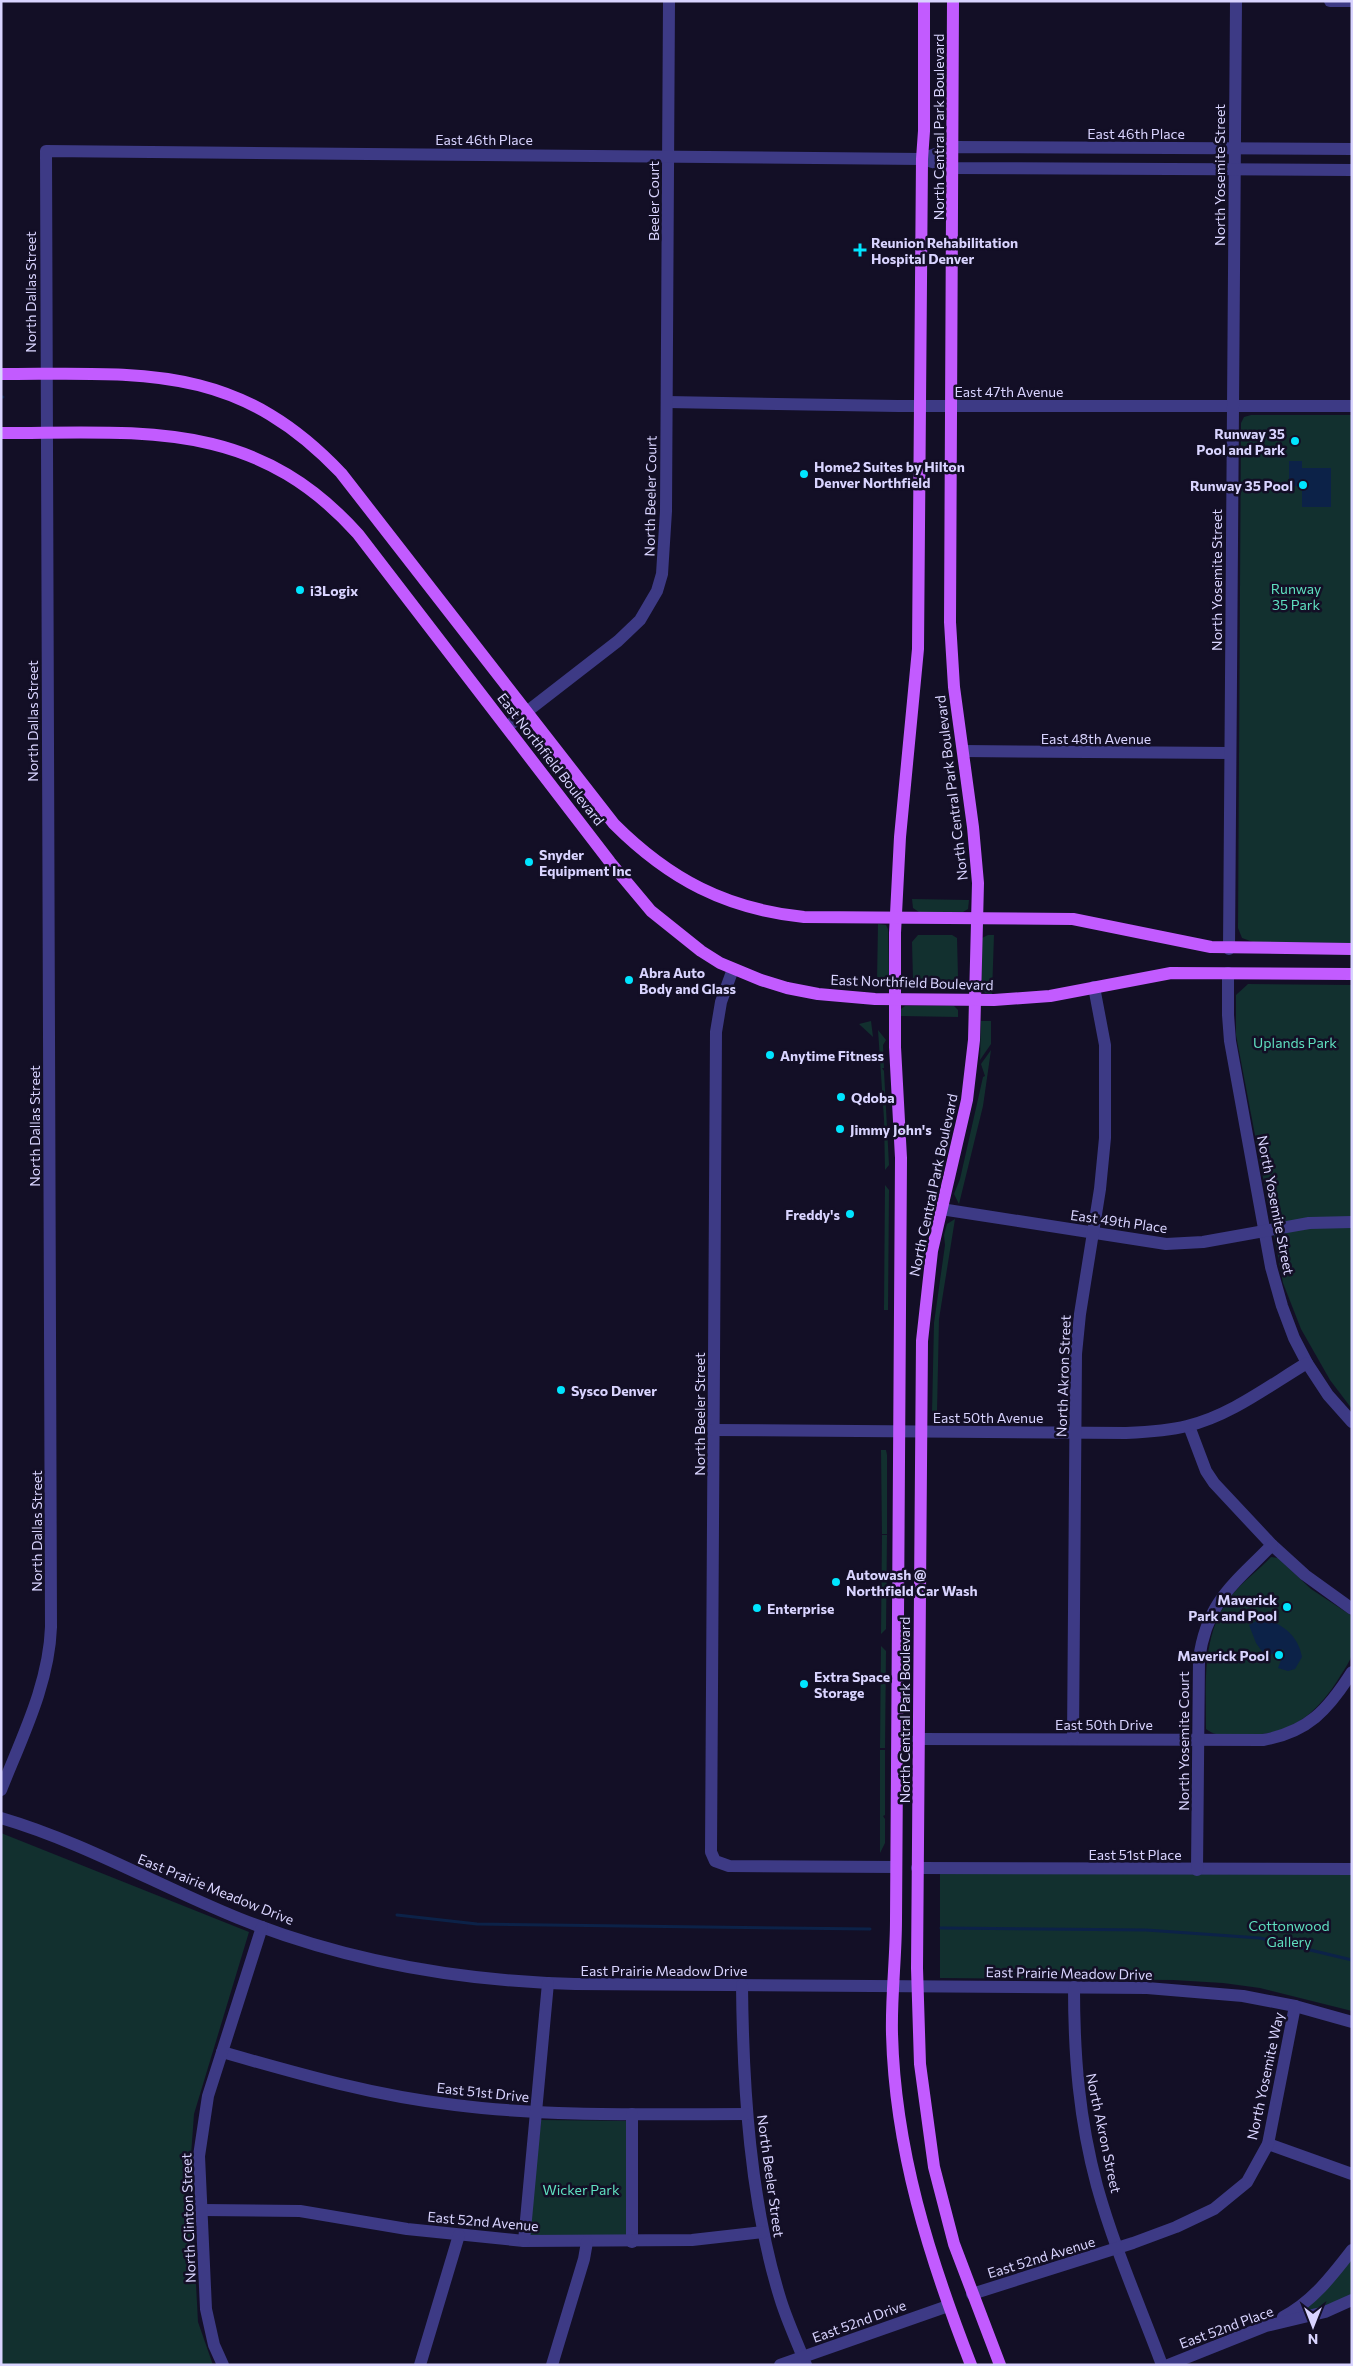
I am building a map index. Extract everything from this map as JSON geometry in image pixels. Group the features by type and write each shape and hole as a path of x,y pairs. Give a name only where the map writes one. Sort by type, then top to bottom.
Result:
{"main road":[{"name":"North Central Park Boulevard","path":"924,1 918,663 900,837 894,1000 902,1158 896,1967 893,1987 892,2035 903,2144 915,2201 948,2306 971,2365"},
{"name":"North Central Park Boulevard","path":"954,1 950,622 953,670 976,860 977,918 974,1053 968,1093 932,1250 924,1304 921,1360 918,1987 920,2064 929,2143 946,2218 972,2294 1000,2365"},
{"name":"East Northfield Boulevard","path":"45,374 125,373 180,380 208,387 246,402 297,432 341,473 614,824 648,856 690,883 729,902 770,912 817,917 1080,920 1180,942 1229,949 1352,949"},
{"path":"1,374 45,374"},
{"path":"1,433 46,433"},
{"name":"East Northfield Boulevard","path":"46,433 154,434 192,438 250,456 297,480 329,505 358,534 651,911 691,944 733,969 761,980 799,991 833,996 894,1000 975,1000 1050,996 1171,973 1352,974"}],"street":[{"name":"Beeler Court","path":"667,402 669,1"},
{"name":"North Yosemite Street","path":"1229,949 1236,1"},
{"path":"1330,1 1352,2"},
{"name":"East 46th Place","path":"922,159 953,147 1352,149"},
{"name":"East 46th Place","path":"46,151 922,159 953,168 1352,170"},
{"name":"North Dallas Street","path":"1,1790 43,1682 48,1662 52,1626 45,374 46,151"},
{"name":"East 47th Avenue","path":"667,402 779,406 1352,406"},
{"name":"North Beeler Court","path":"507,727 630,630 650,606 657,591 665,553 667,402"},
{"name":"East 48th Avenue","path":"963,751 1230,753"},
{"name":"North Beeler Street","path":"733,969 721,1002 716,1032 710,1848 715,1861 729,1866 896,1867"},
{"name":"North Yosemite Street","path":"1228,973 1230,1041 1271,1267 1282,1306 1294,1338 1307,1363 1328,1395 1352,1422"},
{"name":"North Akron Street","path":"1073,1739 1076,1354 1092,1233 1100,1189 1105,1138 1105,1045 1094,988"},
{"name":"East 49th Place","path":"941,1209 1166,1244 1203,1242 1309,1223 1352,1222"},
{"name":"East 50th Avenue","path":"713,1430 1134,1432 1189,1426 1218,1415 1243,1402 1307,1363"},
{"path":"1189,1426 1206,1471 1214,1484 1272,1545 1305,1575 1352,1608"},
{"name":"North Yosemite Court","path":"1197,1870 1199,1659 1205,1628 1211,1612 1224,1594 1272,1545"},
{"name":"East 50th Drive","path":"918,1739 1263,1740 1292,1733 1310,1723 1324,1710 1352,1672"},
{"name":"East Prairie Meadow Drive","path":"1,1818 57,1837 206,1904 262,1926 335,1950 405,1966 484,1978 548,1983 1074,1987 1202,1991 1295,2006 1352,2022"},
{"name":"East 51st Place","path":"918,1868 1352,1869"},
{"name":"North Clinton Street","path":"223,2365 214,2345 206,2309 199,2156 208,2096 262,1926"},
{"path":"524,2241 548,1983"},
{"name":"North Beeler Street","path":"742,1985 742,2054 747,2114 763,2232 781,2302 805,2361"},
{"name":"North Akron Street","path":"1074,1987 1076,2073 1085,2128 1098,2186 1162,2365"},
{"name":"North Yosemite Way","path":"1119,2248 1176,2227 1214,2209 1247,2182 1268,2144 1295,2006"},
{"name":"East 51st Drive","path":"222,2052 316,2079 384,2094 455,2106 536,2112 747,2114"},
{"path":"632,2114 632,2242"},
{"path":"1268,2144 1352,2174"},
{"name":"East 52nd Avenue","path":"202,2210 300,2211 459,2235 524,2241 632,2242 692,2240 763,2232"},
{"path":"420,2365 459,2235"},
{"path":"552,2365 584,2259 587,2242"},
{"name":"East 52nd Avenue","path":"972,2294 1119,2248"},
{"path":"1266,2326 1300,2308 1330,2279 1352,2250"},
{"name":"East 52nd Place","path":"1168,2365 1266,2326 1324,2312 1352,2300"},
{"name":"East 52nd Drive","path":"780,2365 805,2361 948,2306"}],"green space":[{"name":"Runway 35 Park","path":"1251,415 1352,415 1352,943 1253,942 1242,938 1238,928 1241,423 1244,417"},
{"path":"912,899 969,900 968,909 963,912 919,912 913,908"},
{"path":"878,924 886,925 888,929 889,976 883,982 877,982"},
{"path":"918,935 952,935 957,938 958,977 955,982 918,983 913,980 912,942"},
{"path":"994,935 992,994 985,993 981,987 982,938"},
{"name":"Uplands Park","path":"1248,984 1352,985 1352,1409 1330,1380 1301,1329 1283,1283 1236,1035 1236,995"},
{"path":"905,1006 954,1006 958,1010 958,1017 901,1016 901,1009"},
{"path":"871,1021 873,1037 859,1024"},
{"path":"981,1021 991,1021 991,1044 980,1060"},
{"path":"878,1030 886,1040 883,1045 884,1068 882,1068 884,1071 889,1165 885,1170 884,1119"},
{"path":"991,1050 983,1106 959,1204 954,1194 960,1179 983,1077 985,1076 981,1064"},
{"path":"885,1185 889,1190 888,1310 884,1310"},
{"path":"955,1219 939,1319 937,1412 932,1413 934,1323 945,1245 944,1235 947,1224"},
{"path":"881,1450 886,1450 887,1455 887,1534 882,1534"},
{"path":"882,1535 887,1535 886,1629 881,1634"},
{"path":"1271,1557 1278,1558 1311,1589 1352,1616 1352,1654 1350,1660 1321,1703 1289,1727 1262,1734 1215,1734 1206,1729 1206,1676 1210,1642 1215,1626 1222,1610 1232,1595"},
{"path":"881,1646 886,1651 885,1748 880,1748"},
{"path":"880,1750 885,1750 885,1815 883,1816 885,1819 885,1843 880,1853"},
{"path":"1,1833 249,1932 194,2114 190,2169 198,2322 213,2365 1,2365"},
{"name":"Cottonwood Gallery","path":"940,1872 1352,1872 1352,2011 1260,1988 1223,1983 1173,1980 940,1978"},
{"name":"Wicker Park","path":"541,2120 631,2121 629,2239 528,2238"},
{"path":"1352,2250 1352,2300 1266,2326 1300,2308"}],"water":[{"name":"Runway 35 Pool","path":"1289,461 1302,461 1302,468 1331,468 1331,507 1302,507 1302,486 1289,486"},
{"name":"Maverick Pool","path":"1262,1618 1283,1627 1297,1642 1302,1657 1295,1669 1288,1671 1278,1668 1284,1652 1283,1649 1266,1657 1256,1643 1249,1625"}],"waterway":[{"path":"397,1915 477,1924 870,1929"},
{"path":"941,1928 1146,1930 1260,1938 1352,1960"}],"place":[{"name":"Reunion Rehabilitation Hospital Denver","path":"860,250"},
{"name":"Runway 35 Pool and Park","path":"1295,441"},
{"name":"Home2 Suites by Hilton Denver Northfield","path":"804,474"},
{"name":"Runway 35 Pool","path":"1303,485"},
{"name":"i3Logix","path":"300,590"},
{"name":"Snyder Equipment Inc","path":"529,862"},
{"name":"Abra Auto Body and Glass","path":"629,980"},
{"name":"Anytime Fitness","path":"770,1055"},
{"name":"Qdoba","path":"841,1097"},
{"name":"Jimmy John's","path":"840,1129"},
{"name":"Freddy's","path":"850,1214"},
{"name":"Sysco Denver","path":"561,1390"},
{"name":"Autowash @ Northfield Car Wash","path":"836,1582"},
{"name":"Maverick Park and Pool","path":"1287,1607"},
{"name":"Enterprise","path":"757,1608"},
{"name":"Maverick Pool","path":"1279,1655"},
{"name":"Extra Space Storage","path":"804,1684"}]}
